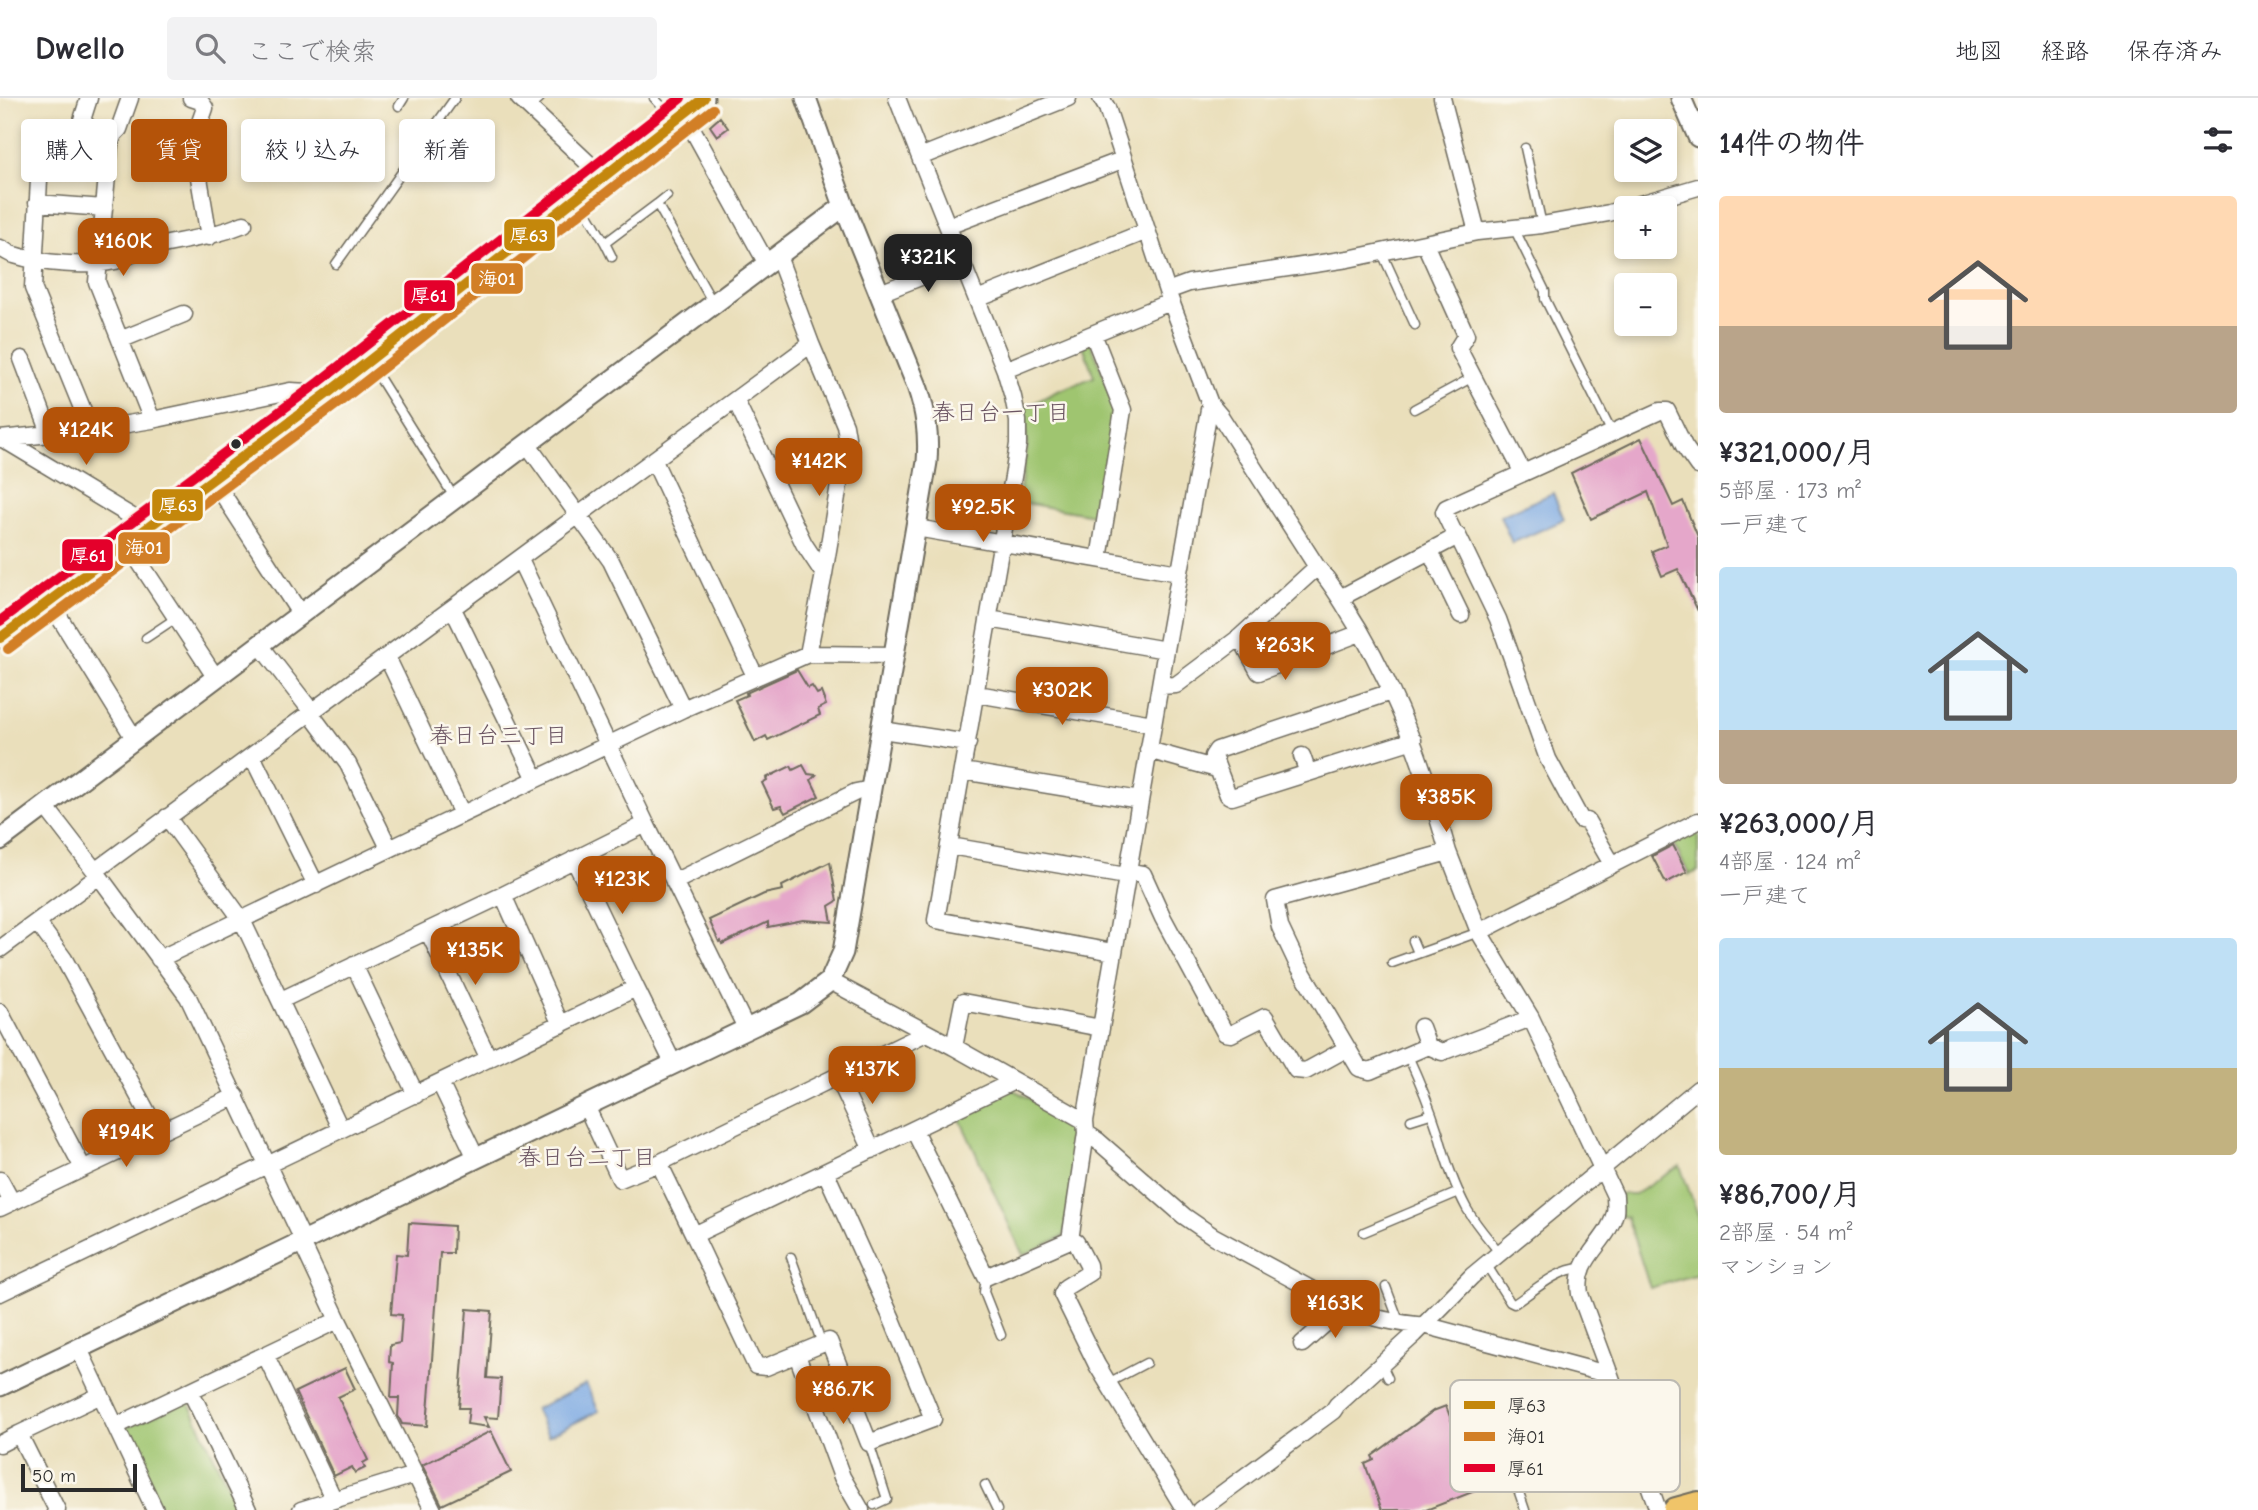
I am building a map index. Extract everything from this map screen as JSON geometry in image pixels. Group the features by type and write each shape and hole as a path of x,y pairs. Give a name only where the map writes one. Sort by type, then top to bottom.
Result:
{"main road":[{"path":"1676,1510 1698,1504"}],"street":[{"path":"82,119 89,98"},
{"path":"117,132 130,98"},
{"path":"191,98 200,101 205,108 193,142 209,237"},
{"path":"0,638 328,393 704,98"},
{"path":"0,1386 747,1030 801,1003 830,981 844,952 929,438 926,413 918,386 844,206 806,98"},
{"path":"897,98 1005,370 1013,397 1018,432 977,694 936,920 1113,952"},
{"path":"920,157 1068,98"},
{"path":"1101,98 1107,108 1122,160 1146,210 1147,232 1168,296 1210,404 1366,640 1413,740 1426,774 1448,852 1479,932 1531,1018 1615,1196 1615,1213 1581,1268 1578,1281 1580,1294 1612,1380"},
{"path":"1442,98 1477,232"},
{"path":"1681,98 1698,137"},
{"path":"529,101 603,177"},
{"path":"680,117 772,260 845,425 847,437 808,654"},
{"path":"948,226 1122,160"},
{"path":"39,182 33,288 91,430"},
{"path":"106,182 97,282 152,420"},
{"path":"1005,370 1093,334 1189,283 1382,253 1477,232 1542,225 1609,213 1698,187"},
{"path":"37,204 104,208"},
{"path":"0,840 844,206"},
{"path":"0,248 11,255 36,260 97,264 118,260 143,249 209,237 244,224"},
{"path":"977,299 1147,232"},
{"path":"1424,244 1466,335 1458,348 1523,473"},
{"path":"880,293 961,261"},
{"path":"120,340 184,314"},
{"path":"1093,334 1124,410 1099,559"},
{"path":"0,949 167,817 811,344"},
{"path":"22,359 50,433"},
{"path":"1,439 91,430 152,420 290,391 328,393"},
{"path":"736,401 804,544 824,574"},
{"path":"1070,1240 1113,952 1210,404"},
{"path":"1612,864 1587,821 1581,820 1548,759 1498,619 1444,512 1446,508 1660,411 1667,411 1684,446 1698,466"},
{"path":"1,439 149,527"},
{"path":"527,444 611,561 683,709"},
{"path":"654,461 755,676"},
{"path":"213,479 300,615"},
{"path":"916,528 1179,573"},
{"path":"1340,598 1458,536"},
{"path":"127,543 216,678"},
{"path":"1430,551 1461,615"},
{"path":"520,559 747,1030"},
{"path":"1161,686 1176,685 1240,637 1317,567"},
{"path":"50,602 134,738"},
{"path":"453,609 536,779"},
{"path":"989,619 1166,650"},
{"path":"1240,637 1259,672 1360,633"},
{"path":"260,645 348,764 389,848"},
{"path":"159,959 683,709 808,654 895,655"},
{"path":"387,657 462,814"},
{"path":"1391,692 1217,750 1213,756 1228,795 1232,797 1413,740"},
{"path":"977,694 1153,724"},
{"path":"882,730 968,743"},
{"path":"1149,750 1217,769"},
{"path":"252,756 316,885"},
{"path":"1302,756 1308,773"},
{"path":"963,771 1140,800"},
{"path":"674,882 856,792 872,789"},
{"path":"45,806 188,998 236,1096 338,1320 433,1510"},
{"path":"167,817 242,920 341,1130"},
{"path":"1479,932 1697,823"},
{"path":"281,1000 646,824"},
{"path":"950,846 1127,874 1143,874 1205,987 1225,1033 1231,1034 1265,1017 1296,1070 1306,1071 1346,1049"},
{"path":"1428,1046 1370,1071 1359,1068 1346,1049 1302,960 1280,927 1271,895 1448,852"},
{"path":"574,859 673,1063"},
{"path":"503,895 561,1025"},
{"path":"37,922 64,958 159,1133"},
{"path":"428,931 489,1059"},
{"path":"354,965 416,1095"},
{"path":"830,981 954,1047 1085,1127 1184,1216 1213,1236 1344,1307 1357,1313 1415,1326 1422,1325 1517,1348 1610,1375"},
{"path":"0,1293 636,988"},
{"path":"954,1047 963,1002 1101,1028"},
{"path":"0,1012 83,1168"},
{"path":"1421,1027 1428,1046 1442,1052 1531,1018"},
{"path":"586,1106 620,1179 659,1163 926,1033"},
{"path":"838,1077 872,1150"},
{"path":"694,1235 1014,1082"},
{"path":"440,1083 476,1158"},
{"path":"1200,1510 1216,1503 1334,1415 1337,1405 1385,1371 1422,1325 1552,1202 1603,1168 1698,1089"},
{"path":"0,1180 6,1205 236,1096"},
{"path":"914,1130 986,1277 1070,1240 1076,1242 1088,1265 1089,1273 1066,1287 1062,1294 1108,1382 1185,1510"},
{"path":"659,1163 756,1366 766,1367 830,1341 869,1443 933,1419 892,1319 826,1173"},
{"path":"1302,1345 1344,1307"},
{"path":"116,1426 338,1320"},
{"path":"79,1349 155,1510"},
{"path":"797,1355 842,1477 868,1507"},
{"path":"266,1356 334,1500"},
{"path":"191,1392 248,1510"},
{"path":"0,1444 101,1395"},
{"path":"19,1434 57,1510"},
{"path":"301,1510 414,1475"},
{"path":"1652,1492 1658,1510"}],"lane":[{"path":"399,106 404,98"},
{"path":"441,119 455,98"},
{"path":"654,98 680,117"},
{"path":"1525,148 1542,225"},
{"path":"336,264 399,177"},
{"path":"606,243 667,196"},
{"path":"578,197 612,257"},
{"path":"657,204 713,304"},
{"path":"1514,227 1545,291 1545,299 1612,433"},
{"path":"1382,253 1415,325"},
{"path":"369,360 455,498"},
{"path":"1414,409 1473,377"},
{"path":"146,638 176,618"},
{"path":"1392,963 1479,932"},
{"path":"1413,941 1418,953"},
{"path":"1408,1056 1459,1192 1477,1225 1499,1252"},
{"path":"1411,1120 1430,1114"},
{"path":"1364,1232 1459,1192"},
{"path":"1376,1226 1380,1237"},
{"path":"791,1257 800,1269 822,1344"},
{"path":"1486,1264 1510,1302 1514,1304 1555,1276 1571,1268 1581,1268"},
{"path":"986,1277 984,1292 1001,1335"},
{"path":"1386,1287 1397,1316 1396,1321"},
{"path":"1108,1382 1146,1363"},
{"path":"868,1507 887,1499 869,1443"},
{"path":"985,1485 997,1510"},
{"path":"1519,1492 1525,1510"}],"green space":[{"path":"1091,342 1117,412 1099,516 1018,502 1027,447 1025,408 1055,392 1094,377 1083,345"},
{"path":"1689,830 1698,837 1698,871 1689,875 1671,839"},
{"path":"1012,1089 1082,1127 1064,1236 1023,1255 959,1117"},
{"path":"1680,1166 1698,1215 1698,1274 1650,1288 1627,1217 1620,1216 1619,1194 1635,1194"},
{"path":"188,1401 239,1510 160,1510 123,1429"}],"water":[{"path":"1553,493 1564,520 1512,543 1500,516"},
{"path":"586,1384 599,1411 548,1436 535,1409"}],"building":[{"path":"720,117 728,128 717,136 710,126"},
{"path":"1641,438 1673,506 1683,501 1698,537 1698,611 1678,569 1662,576 1652,551 1667,545 1648,492 1591,519 1571,473"},
{"path":"797,670 808,688 812,686 817,694 821,692 826,705 818,709 820,715 768,740 766,736 755,742 735,700"},
{"path":"803,765 808,774 816,775 811,780 819,796 785,813 781,806 774,808 762,783 766,778 791,766 793,770"},
{"path":"1673,845 1687,872 1666,883 1652,856"},
{"path":"830,862 837,901 829,906 832,922 803,920 768,927 768,922 722,944 719,942 709,920 764,894 783,890 782,886"},
{"path":"409,1223 454,1226 453,1253 440,1253 427,1426 402,1424 398,1416 399,1398 391,1398 393,1363 389,1362 390,1345 400,1343 402,1315 391,1314 396,1254 407,1255"},
{"path":"467,1309 492,1311 487,1378 501,1379 498,1418 484,1417 489,1427 467,1424 469,1408 459,1408"},
{"path":"345,1368 355,1389 338,1397 368,1460 363,1463 365,1468 355,1473 352,1467 334,1476 295,1392"},
{"path":"1446,1406 1450,1417 1450,1492 1472,1492 1426,1510 1382,1510 1365,1464 1374,1460 1372,1456 1433,1411"},
{"path":"491,1431 511,1472 442,1505 422,1465"}],"transit line":[{"name":"厚61","path":"0,621 319,382 681,98"},
{"name":"厚63","path":"0,638 328,393 704,98"},
{"name":"海01","path":"8,649 337,404 713,109"}],"district":[{"name":"春日台一丁目","path":"1001,412"},
{"name":"春日台三丁目","path":"499,735"},
{"name":"春日台二丁目","path":"587,1157"}]}
